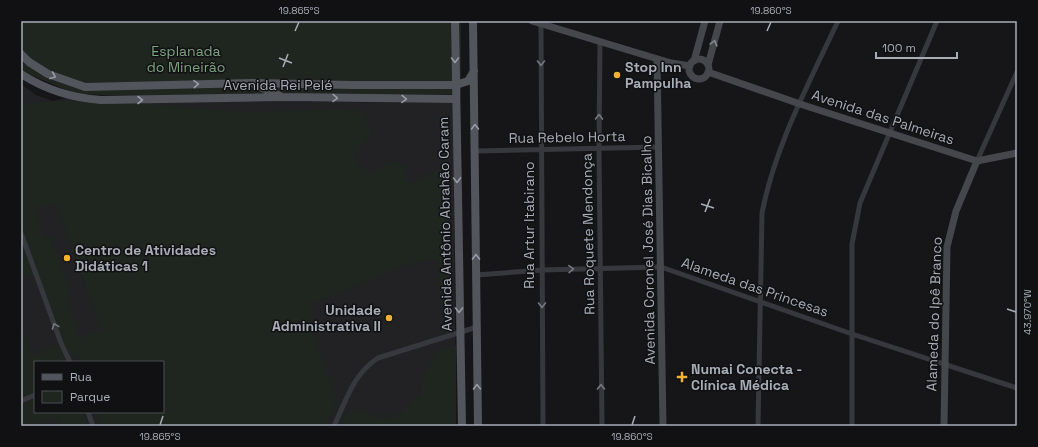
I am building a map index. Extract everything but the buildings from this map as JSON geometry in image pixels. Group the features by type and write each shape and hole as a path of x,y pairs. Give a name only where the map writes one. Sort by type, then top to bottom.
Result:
{"main road":[{"name":"Avenida Antônio Abrahão Caram","path":"455,21 462,426"},
{"path":"473,21 478,426"},
{"name":"Avenida Rei Pelé","path":"21,54 29,62 48,74 85,87 252,83 456,85"},
{"path":"456,85 468,81 474,71"},
{"name":"Avenida Rei Pelé","path":"21,74 31,80 71,97 101,100 282,98 456,99"},
{"path":"252,83 282,98"},
{"path":"365,98 386,85"},
{"path":"171,86 172,100"}],"street":[{"path":"532,21 671,63 692,64 700,60 707,71"},
{"path":"690,74 705,21"},
{"path":"671,63 699,79 707,71 720,21"},
{"path":"758,426 763,206 768,184 800,104 838,21"},
{"path":"852,426 852,244 854,229 860,203 937,21"},
{"name":"Rua Artur Itabirano","path":"541,24 543,426"},
{"name":"Rua Roquete Mendonça","path":"600,41 599,148 602,426"},
{"name":"Avenida Coronel José Dias Bicalho","path":"659,60 663,426"},
{"name":"Avenida das Palmeiras","path":"707,71 800,104 977,161 1017,153"},
{"name":"Alameda do Ipê Branco","path":"944,426 946,260 948,238 956,211 1017,72"},
{"name":"Rua Rebelo Horta","path":"475,150 659,147"},
{"path":"21,233 61,343 70,361"},
{"name":"Alameda das Princesas","path":"476,275 542,270 661,267 852,334 1017,388"},
{"path":"334,426 355,379 366,365 378,358 477,327"},
{"path":"21,401 34,396"},
{"path":"88,413 93,426"}],"shaded area":[{"path":"21,84 36,95 53,101 71,97 101,100 453,103 456,426 21,426"}],"green space":[{"name":"Esplanada do Mineirão","path":"21,21 461,21 461,94 180,97 76,94 21,71"},
{"path":"85,99 244,112 361,109 372,132 353,157 363,168 377,173 388,162 401,163 407,173 407,183 418,181 434,171 445,168 447,291 440,291 437,259 408,264 312,304 313,334 337,399 325,426 102,426 97,413 164,413 164,361 80,361 77,354 71,361 34,361 34,395 21,401 21,326 32,355 61,343 36,274 21,279 21,104","holes":["56,203 101,329 81,338 66,299 72,296 51,236 44,239 35,210"]},
{"path":"456,345 456,426 342,426 349,409 387,419 401,413 421,393 423,375 431,365 437,351"},
{"path":"34,399 34,413 83,413 89,426 61,426 58,417 30,426 21,426 21,404"}],"place":[{"name":"Stop Inn Pampulha","path":"617,75"},
{"name":"Centro de Atividades Didáticas 1","path":"67,258"},
{"name":"Unidade Administrativa II","path":"389,318"},
{"name":"Numai Conecta - Clínica Médica","path":"682,377"}]}
